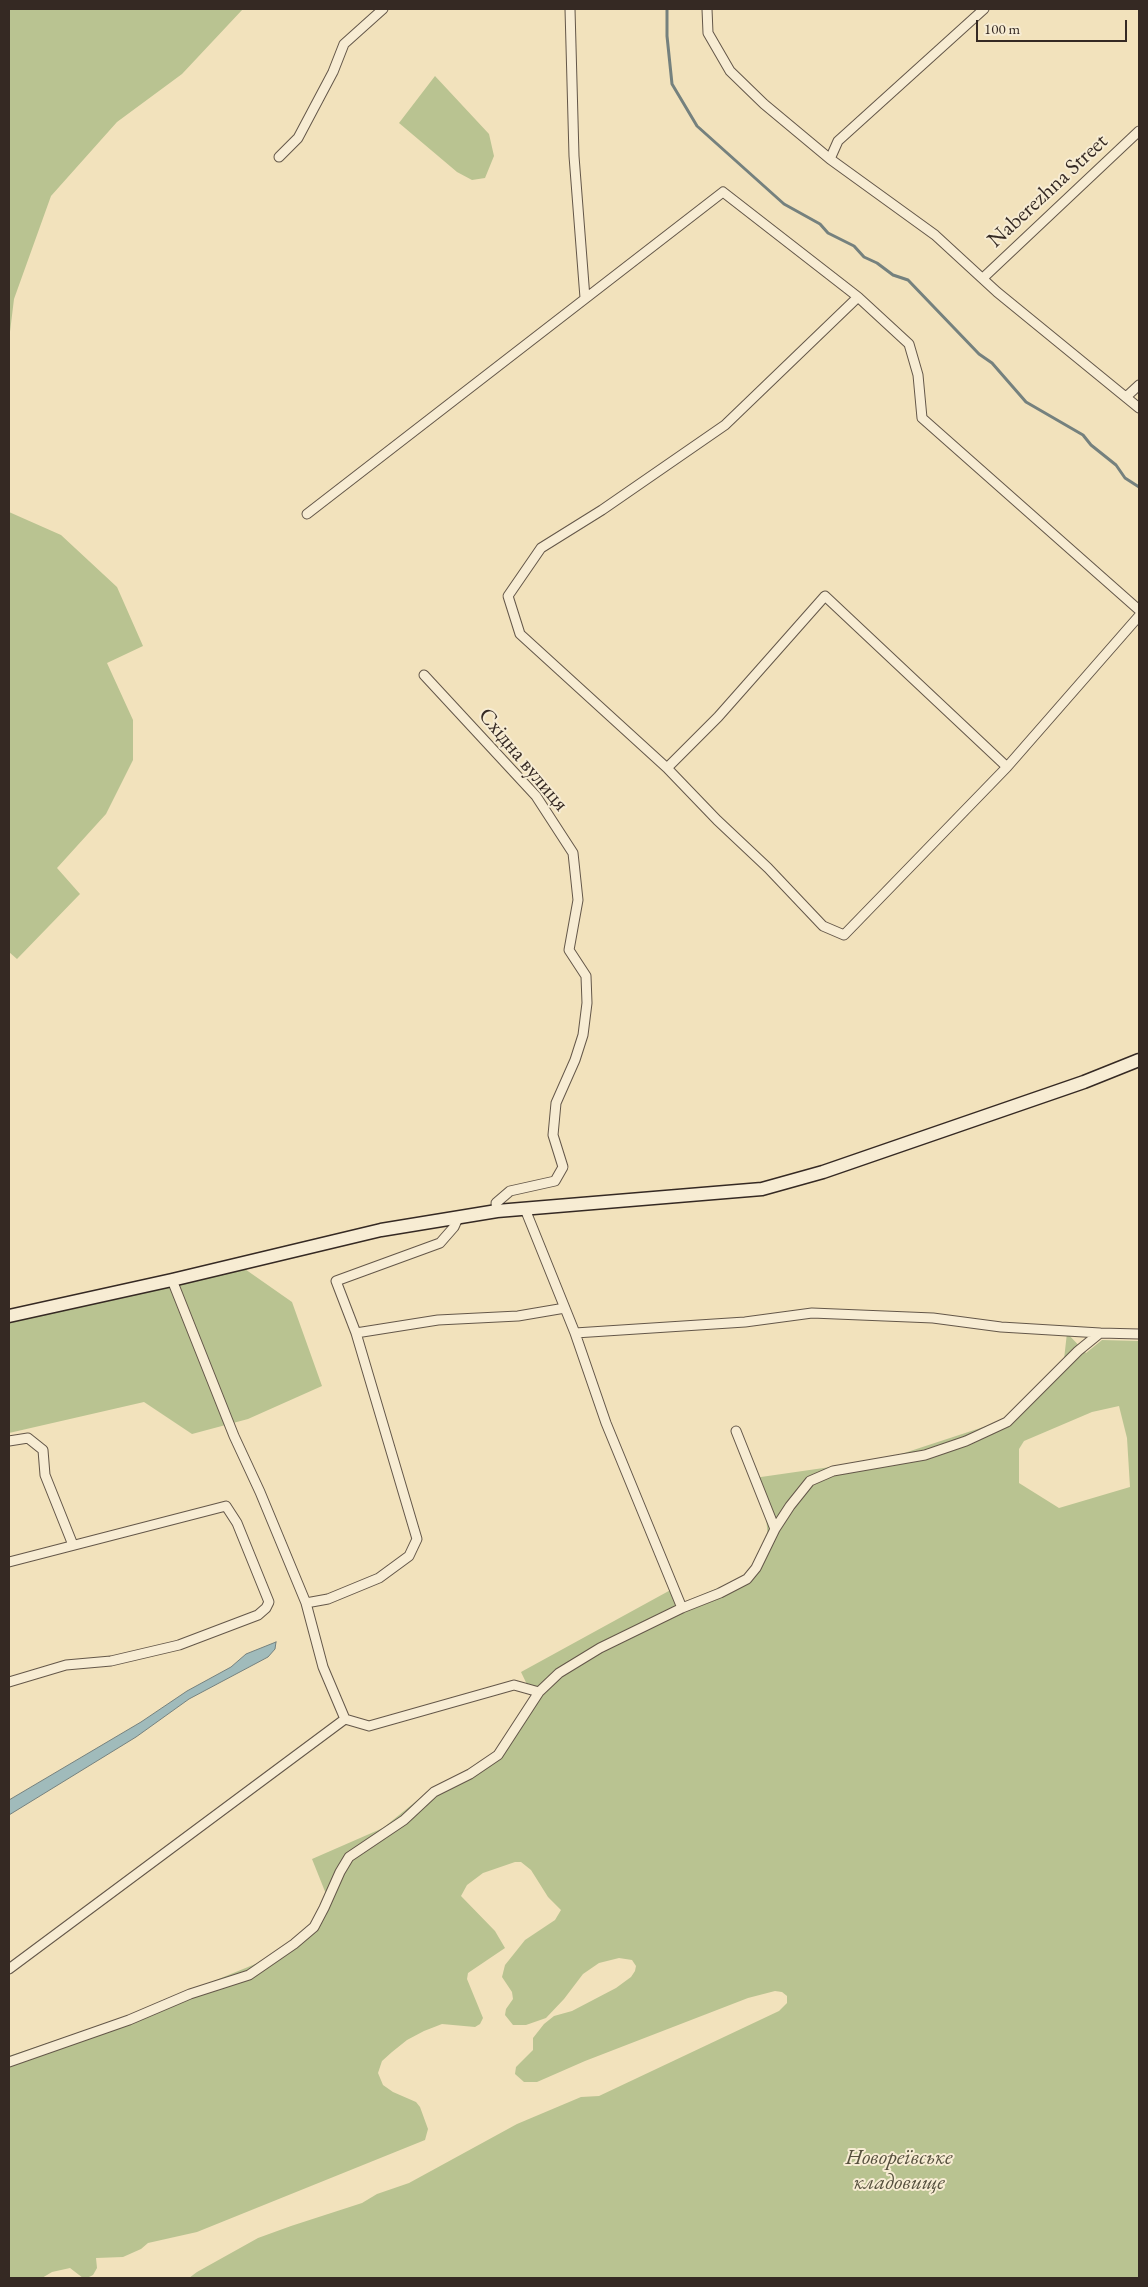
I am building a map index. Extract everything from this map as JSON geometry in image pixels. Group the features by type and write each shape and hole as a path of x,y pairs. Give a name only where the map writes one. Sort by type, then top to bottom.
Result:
{"main road":[{"path":"9,1316 172,1280 381,1230 497,1211 762,1189 823,1172 1084,1082 1139,1060"}],"street":[{"path":"279,157 298,138 333,72 344,44 383,9"},
{"path":"570,9 574,156 585,298"},
{"path":"707,9 708,33 730,71 764,104 830,158 935,235 997,292 1139,408"},
{"path":"830,158 838,141 984,9"},
{"name":"Naberezhna Street","path":"983,278 1139,130"},
{"path":"307,514 723,192 858,297 909,344 918,375 922,418 1139,610"},
{"path":"858,297 724,425 602,510 541,548 508,596 520,634 667,768 717,820 768,868 817,921 823,926 844,935 1007,767 1139,616"},
{"path":"1126,397 1139,385"},
{"path":"667,768 718,717 825,596 1007,767"},
{"name":"Східна вулиця","path":"424,676 536,796 572,852 578,900 569,950 586,976 587,1003 583,1035 576,1060 556,1103 553,1135 563,1167 555,1181 510,1191 496,1203 497,1211"},
{"path":"525,1209 575,1334 606,1423 682,1608"},
{"path":"306,1604 328,1599 379,1578 409,1556 417,1539 356,1333 336,1281 440,1243 454,1227 458,1218"},
{"path":"172,1280 234,1436 260,1492 306,1604 322,1667 345,1719 369,1726 514,1685 538,1692"},
{"path":"356,1333 438,1320 518,1316 564,1308"},
{"path":"575,1334 745,1322 812,1313 933,1318 1001,1326 1139,1334"},
{"path":"9,2062 128,2020 190,1994 249,1974 294,1944 314,1927 349,1857 404,1820 434,1792 470,1774 498,1755 538,1692 559,1673 600,1648 747,1579 756,1568 775,1529 810,1481 833,1471 926,1455 966,1441 1007,1422 1078,1351 1100,1333"},
{"path":"736,1431 775,1529"},
{"path":"9,1442 28,1438 43,1450 45,1474 73,1545"},
{"path":"9,1562 226,1506 237,1523 269,1602 266,1608 258,1615 179,1645 111,1660 66,1665 9,1682"},
{"path":"9,1969 345,1719"}],"green space":[{"path":"9,9 243,9 182,74 117,122 51,196 14,299 9,340"},
{"path":"435,76 489,134 494,156 485,178 472,180 457,172 399,123"},
{"path":"9,512 61,535 117,587 143,646 107,663 133,720 133,760 106,814 57,868 80,894 17,959 9,952"},
{"path":"232,1260 292,1302 322,1386 248,1419 192,1434 144,1402 9,1433 9,1309"},
{"name":"Новореївське кладовище","path":"1067,1333 1086,1353 1102,1340 1139,1341 1139,2278 189,2278 258,2238 362,2203 377,2194 409,2183 517,2124 581,2097 599,2096 779,2011 787,2003 787,1996 782,1992 775,1991 748,1998 585,2061 537,2082 524,2082 515,2074 516,2067 533,2050 533,2038 544,2024 554,2016 572,2011 616,1988 631,1977 636,1966 632,1960 619,1958 599,1963 583,1974 564,1999 546,2018 526,2025 513,2025 505,2015 506,2009 513,1999 512,1992 502,1977 505,1965 525,1940 555,1920 561,1910 548,1897 531,1870 521,1862 515,1862 483,1873 467,1885 461,1896 495,1931 505,1948 468,1973 467,1979 483,2018 480,2024 475,2027 442,2024 424,2031 407,2040 382,2061 378,2073 383,2085 393,2092 416,2102 420,2107 428,2129 425,2140 197,2232 148,2243 141,2249 123,2257 96,2258 97,2268 93,2275 87,2278 83,2278 70,2268 52,2272 42,2278 9,2278 9,2056 133,2014 270,1958 306,1934 330,1904 312,1859 383,1828 430,1790 497,1753 534,1699 521,1672 676,1587 684,1602 757,1572 769,1551 766,1516 754,1478 886,1459 1017,1416 1063,1368","holes":["1119,1406 1127,1438 1130,1487 1059,1508 1019,1483 1019,1449 1024,1441 1092,1412"]}],"water":[{"path":"276,1642 275,1649 268,1657 189,1699 136,1737 9,1815 9,1800 141,1722 187,1691 231,1667 246,1654"}],"waterway":[{"path":"667,9 667,36 672,84 697,126 784,204 820,224 828,233 854,246 864,257 877,263 893,275 908,280 979,354 992,363 1026,402 1083,435 1091,445 1116,465 1125,478 1139,487"}]}
